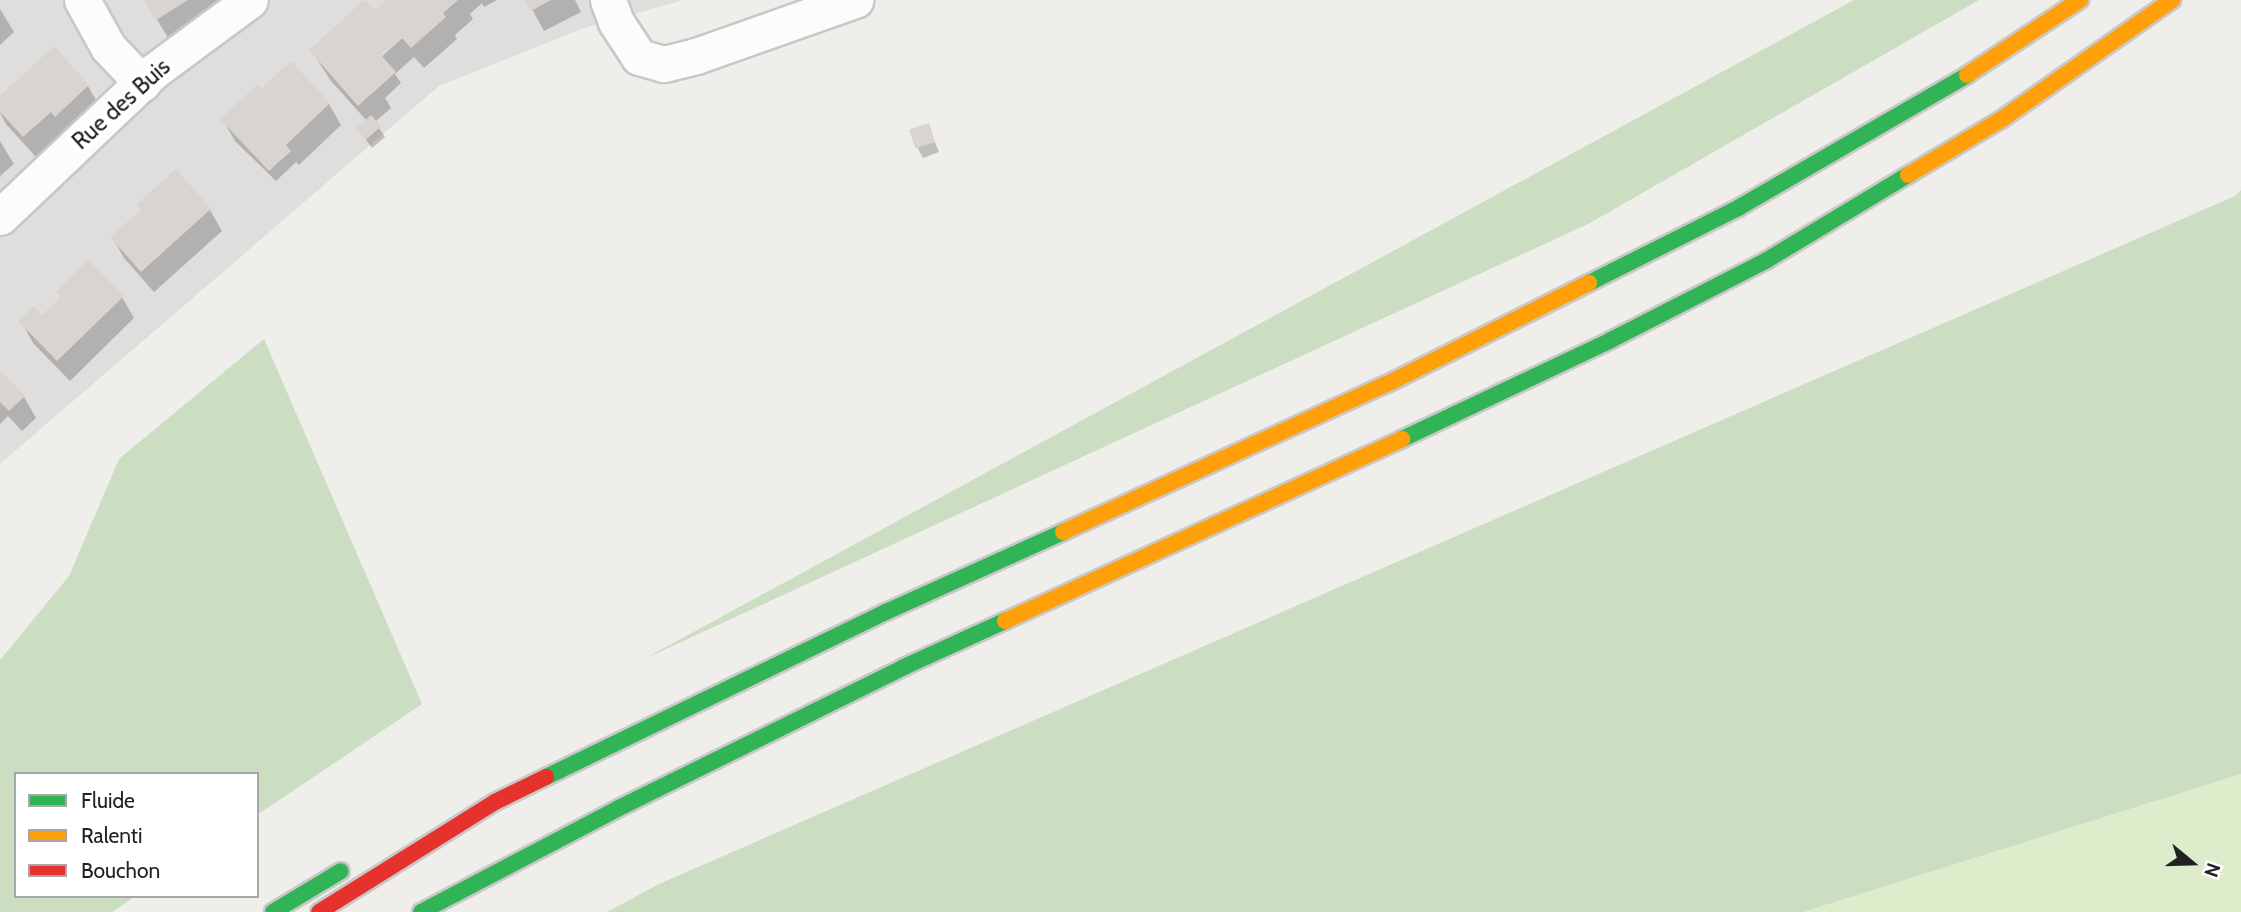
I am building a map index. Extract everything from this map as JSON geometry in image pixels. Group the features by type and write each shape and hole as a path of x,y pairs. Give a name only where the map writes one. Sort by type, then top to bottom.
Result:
{"highway":[{"path":"319,912 495,802 886,612 1374,390 1581,289 1738,208 1954,84 2080,0"},
{"path":"421,912 618,808 904,667 1409,436 1611,340 1767,260 2002,119 2172,0"},
{"path":"431,823 495,802"},
{"path":"273,912 350,865"}],"street":[{"path":"82,0 108,47 142,83"},
{"name":"Rue des Buis","path":"0,217 142,83 224,16 250,0"},
{"path":"608,0 616,22 639,57 664,64 696,57 855,0"}],"shaded area":[{"path":"0,0 684,0 584,28 439,86 0,464"}],"green space":[{"path":"1854,0 1979,0 1590,223 642,660"},
{"path":"2241,190 2241,774 1803,912 607,912 659,884 2235,196"},
{"path":"264,339 422,704 259,814 259,772 14,772 14,898 133,898 112,912 0,912 0,660 69,576 119,459"},
{"path":"2241,774 2241,912 1803,912"}],"building":[{"path":"144,0 188,0 156,20"},
{"path":"364,0 376,9 386,0 458,0 443,13 446,17 411,48 401,37 381,55 396,72 358,106 309,50"},
{"path":"525,0 551,0 531,11"},
{"path":"54,46 89,85 55,117 51,112 23,137 0,112 0,96"},
{"path":"291,61 330,103 286,145 291,151 269,171 220,119 258,84 262,88"},
{"path":"371,115 381,126 366,140 356,128"},
{"path":"929,123 935,142 915,149 909,129"},
{"path":"176,169 211,209 141,272 110,237 141,210 136,205"},
{"path":"88,260 124,296 57,361 18,321 34,306 42,315 61,297 56,292"},
{"path":"0,370 25,396 9,411 0,402"}],"traffic: fast":[{"path":"1589,283 1738,208 1967,75"},
{"path":"1402,439 1611,340 1767,260 1908,175"},
{"path":"546,777 886,612 1063,532"},
{"path":"421,912 619,808 904,667 1005,621"},
{"path":"273,912 341,871"}],"traffic: slow":[{"path":"1967,75 2080,0"},
{"path":"1908,175 2002,119 2172,0"},
{"path":"1063,532 1387,384 1589,283"},
{"path":"1005,621 1402,439"}],"traffic: jam":[{"path":"319,912 495,802 546,777"}]}
